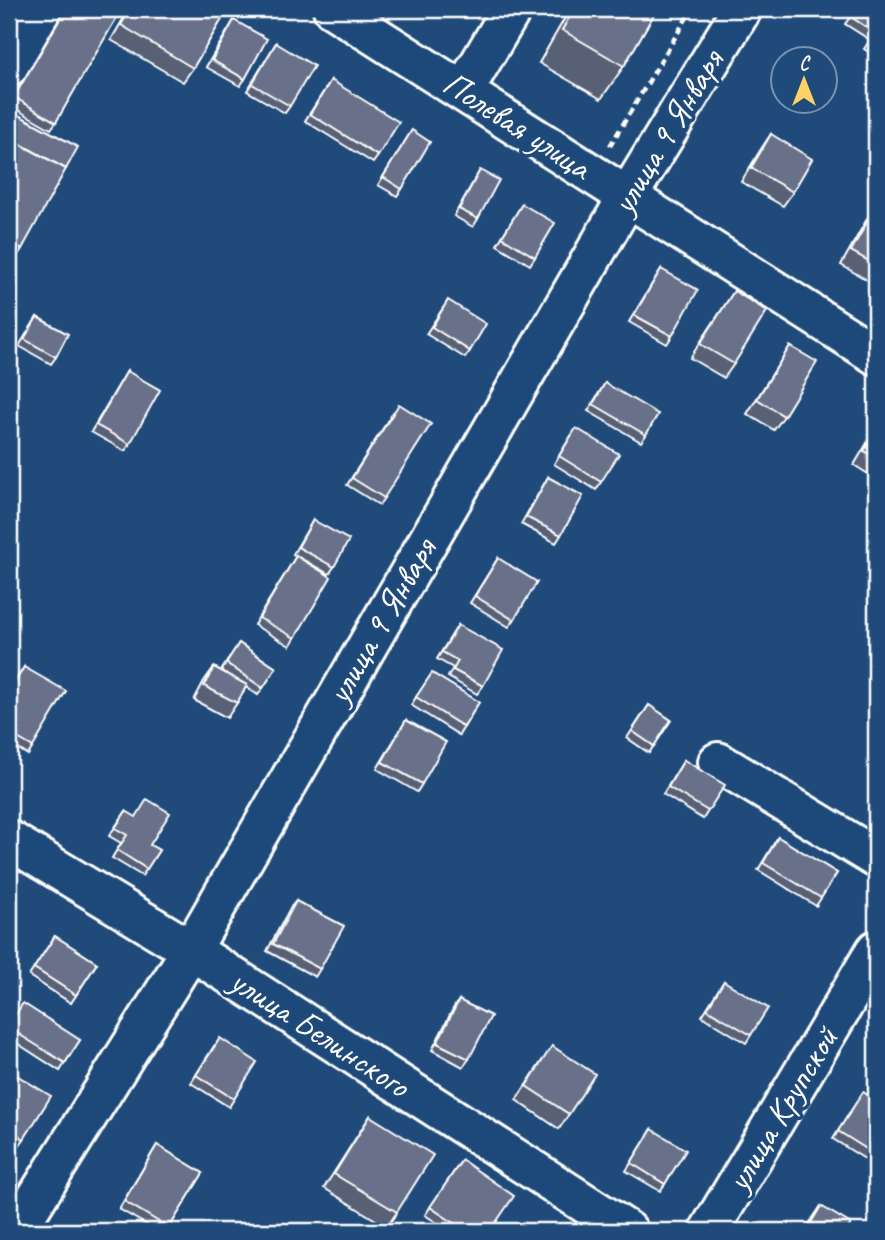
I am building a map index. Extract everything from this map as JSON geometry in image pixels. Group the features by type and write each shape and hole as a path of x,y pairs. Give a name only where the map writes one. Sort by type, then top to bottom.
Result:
{"street":[{"path":"9,65 43,9"},
{"name":"Полевая улица","path":"333,9 876,355"},
{"path":"464,90 512,9"},
{"name":"улица 9 Января","path":"16,1231 191,950 628,196 742,9"},
{"path":"719,762 876,858"},
{"name":"улица Белинского","path":"9,840 191,950 628,1231"},
{"name":"улица Крупской","path":"709,1231 876,950"}],"path":[{"path":"598,140 609,147 692,9"}],"building":[{"path":"66,9 114,9 120,12 56,122 14,97"},
{"path":"130,9 228,9 193,68 121,25"},
{"path":"574,9 657,9 624,66 562,30"},
{"path":"856,9 876,9 876,46 869,42 875,33 851,17"},
{"path":"234,20 267,39 245,79 212,60"},
{"path":"276,43 314,66 290,106 252,84"},
{"path":"331,80 399,122 378,156 310,114"},
{"path":"13,112 78,147 66,169 9,138 9,120"},
{"path":"412,130 430,142 402,189 383,177"},
{"path":"771,134 812,159 793,192 751,168"},
{"path":"9,138 66,169 22,249 9,242"},
{"path":"480,170 499,180 478,219 459,209"},
{"path":"522,204 555,223 535,257 502,237"},
{"path":"876,206 876,265 851,251"},
{"path":"661,269 698,290 672,336 634,315"},
{"path":"734,291 767,311 734,364 700,344"},
{"path":"448,300 486,324 470,351 432,327"},
{"path":"37,317 68,334 56,357 24,339"},
{"path":"790,346 817,362 784,416 757,399"},
{"path":"127,371 160,390 130,444 96,425"},
{"path":"605,383 658,414 646,435 593,404"},
{"path":"399,404 431,424 384,498 352,478"},
{"path":"576,428 619,454 601,482 559,456"},
{"path":"876,430 876,458 864,451"},
{"path":"548,477 583,496 561,535 526,517"},
{"path":"313,520 349,540 334,567 298,547"},
{"path":"296,556 331,577 295,638 259,618"},
{"path":"498,558 537,582 514,620 475,596"},
{"path":"458,625 503,650 483,686 453,670 458,661 442,652"},
{"path":"239,643 276,668 263,688 226,663"},
{"path":"24,667 66,691 33,747 9,733 9,687 11,689"},
{"path":"214,667 247,685 237,703 204,686"},
{"path":"432,673 479,702 464,727 416,697"},
{"path":"649,705 671,720 654,746 632,731"},
{"path":"406,720 446,742 422,784 382,762"},
{"path":"684,760 725,785 708,811 668,787"},
{"path":"147,799 170,813 150,845 159,850 147,869 117,850 127,835 115,828 126,811 136,817"},
{"path":"778,837 837,873 821,898 763,863"},
{"path":"296,901 344,926 320,969 273,944"},
{"path":"55,936 97,963 76,995 34,968"},
{"path":"724,981 768,1008 751,1035 707,1009"},
{"path":"459,1000 491,1016 469,1059 437,1043"},
{"path":"23,1003 80,1040 65,1063 9,1028"},
{"path":"220,1038 257,1062 234,1099 196,1075"},
{"path":"552,1046 595,1074 569,1114 526,1086"},
{"path":"18,1076 51,1096 24,1139 9,1129 9,1090"},
{"path":"863,1092 876,1100 876,1155 838,1131"},
{"path":"370,1116 433,1155 397,1212 334,1174"},
{"path":"652,1129 686,1150 665,1184 631,1163"},
{"path":"157,1145 203,1173 169,1228 124,1201"},
{"path":"462,1160 514,1196 490,1231 466,1231 430,1207"},
{"path":"821,1206 851,1224 846,1231 806,1231"}]}
